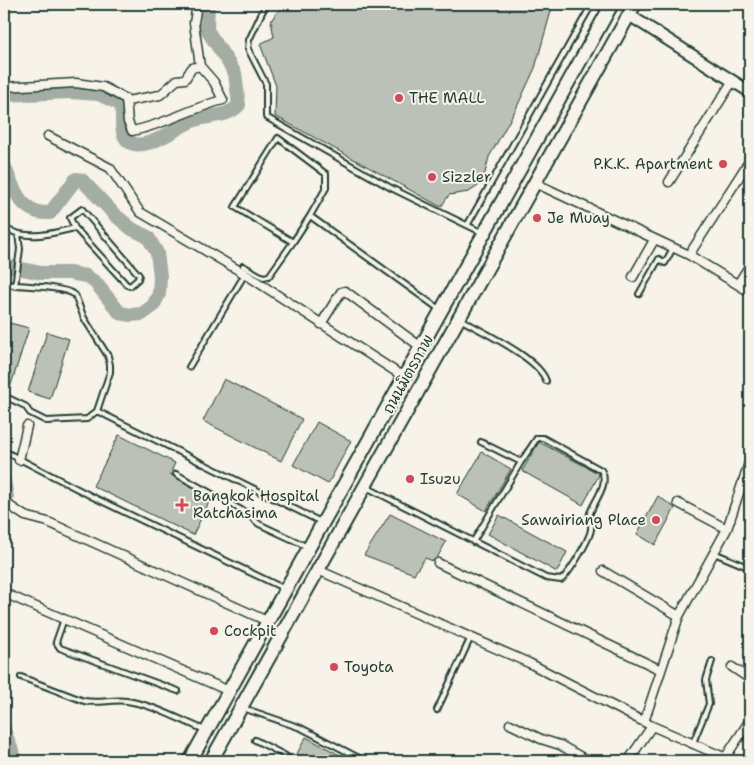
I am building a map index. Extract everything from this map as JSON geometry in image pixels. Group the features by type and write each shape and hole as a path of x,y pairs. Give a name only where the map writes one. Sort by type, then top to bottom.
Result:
{"highway":[{"name":"ถนนมิตรภาพ","path":"211,761 635,4"},
{"name":"ถนนมิตรภาพ","path":"190,761 300,560 404,378 610,7"},
{"path":"300,560 318,570"}],"street":[{"path":"127,101 128,122 132,131 162,124 205,104 223,100 214,82 200,66 194,23 197,4"},
{"path":"629,15 750,92"},
{"path":"4,87 85,84 102,87 127,101 160,95 177,80 185,79 192,68 200,66"},
{"path":"669,182 732,82"},
{"path":"48,136 110,168 140,212 244,270 320,324 404,378"},
{"path":"689,256 750,160"},
{"path":"535,183 689,256 750,292"},
{"path":"633,276 654,240"},
{"path":"738,284 750,265"},
{"path":"320,324 341,292 345,291 421,347"},
{"path":"19,460 27,426"},
{"path":"644,722 679,616 727,529 750,460"},
{"path":"4,502 26,516 48,522 267,621"},
{"path":"678,503 727,529"},
{"path":"438,563 661,670"},
{"path":"318,570 529,663 652,726 733,761"},
{"path":"603,571 679,616"},
{"path":"4,593 229,691"},
{"path":"732,667 750,679"},
{"path":"750,690 750,695"},
{"path":"725,758 750,720"},
{"path":"510,724 535,737 560,745 588,761"},
{"path":"628,761 652,726"},
{"path":"747,761 750,757"}],"lane":[{"path":"266,4 249,40 248,50 266,84 266,116 391,188 483,233"},
{"path":"468,224 593,4 610,7"},
{"path":"189,367 244,270 263,277 269,276 293,242 310,216 326,188 326,174 278,138 235,206 293,242"},
{"path":"82,210 139,275 138,279 130,286 127,285 75,228 70,218 82,210"},
{"path":"310,216 441,311"},
{"path":"4,228 18,234 38,237 75,228"},
{"path":"15,284 20,255 18,234"},
{"path":"639,294 659,259 665,262 673,248"},
{"path":"4,284 64,289 75,295 84,318 108,356 110,365 97,411 87,419 46,421 30,413 25,406 4,396"},
{"path":"458,318 528,360 544,373 546,381"},
{"path":"97,411 322,522"},
{"path":"364,486 473,542 546,578 561,580 572,569 591,529 589,517 605,482 604,475 601,470 540,437 521,462 473,542"},
{"path":"481,442 521,462"},
{"path":"4,450 19,460 285,589"},
{"path":"176,474 245,512 259,524 308,547"},
{"path":"714,553 750,568"},
{"path":"64,619 56,642 60,648 178,691"},
{"path":"437,710 471,638"},
{"path":"692,744 709,704 707,673 712,661"},
{"path":"21,677 84,702 126,701 146,706 207,731"},
{"path":"241,707 301,728 364,761"},
{"path":"254,740 286,756"}],"building":[{"name":"THE MALL","path":"287,4 553,4 535,68 516,109 489,157 484,177 478,186 469,192 449,195 441,207 275,116 276,86 260,44 274,37 271,21 276,13"},
{"path":"6,322 29,328 10,388 4,386 4,329"},
{"path":"47,332 69,339 50,399 28,392"},
{"path":"224,379 302,419 281,461 203,421"},
{"path":"317,422 351,441 328,484 293,465"},
{"name":"Bangkok Hospital Ratchasima","path":"119,435 175,463 170,474 211,498 193,535 93,486"},
{"path":"539,442 598,473 599,475 583,505 522,471"},
{"path":"482,452 511,469 486,511 457,494"},
{"name":"Sawairiang Place","path":"658,496 675,508 655,545 637,534"},
{"path":"390,514 446,542 437,558 433,561 425,558 414,574 364,555"},
{"path":"499,515 567,552 557,572 488,534"},
{"path":"306,737 351,761 293,761"}],"waterway":[{"path":"4,95 71,92 98,94 120,104 123,133 128,141 135,144 151,142 192,121 229,112 239,105 235,73 207,30 208,4"},
{"path":"4,165 15,191 25,205 32,210 40,212 50,213 76,179 82,180 115,215 132,229 148,237 157,253 160,276 159,294 153,306 142,314 120,313 95,282 86,276 69,273 41,273 4,265"},
{"path":"4,481 7,497"},
{"path":"4,730 16,761"}],"place":[{"name":"THE MALL","path":"399,98"},
{"name":"P.K.K. Apartment","path":"723,164"},
{"name":"Sizzler","path":"432,177"},
{"name":"Je Muay","path":"537,218"},
{"name":"Isuzu","path":"410,479"},
{"name":"Bangkok Hospital Ratchasima","path":"182,505"},
{"name":"Sawairiang Place","path":"656,520"},
{"name":"Cockpit","path":"214,631"},
{"name":"Toyota","path":"334,667"}]}
